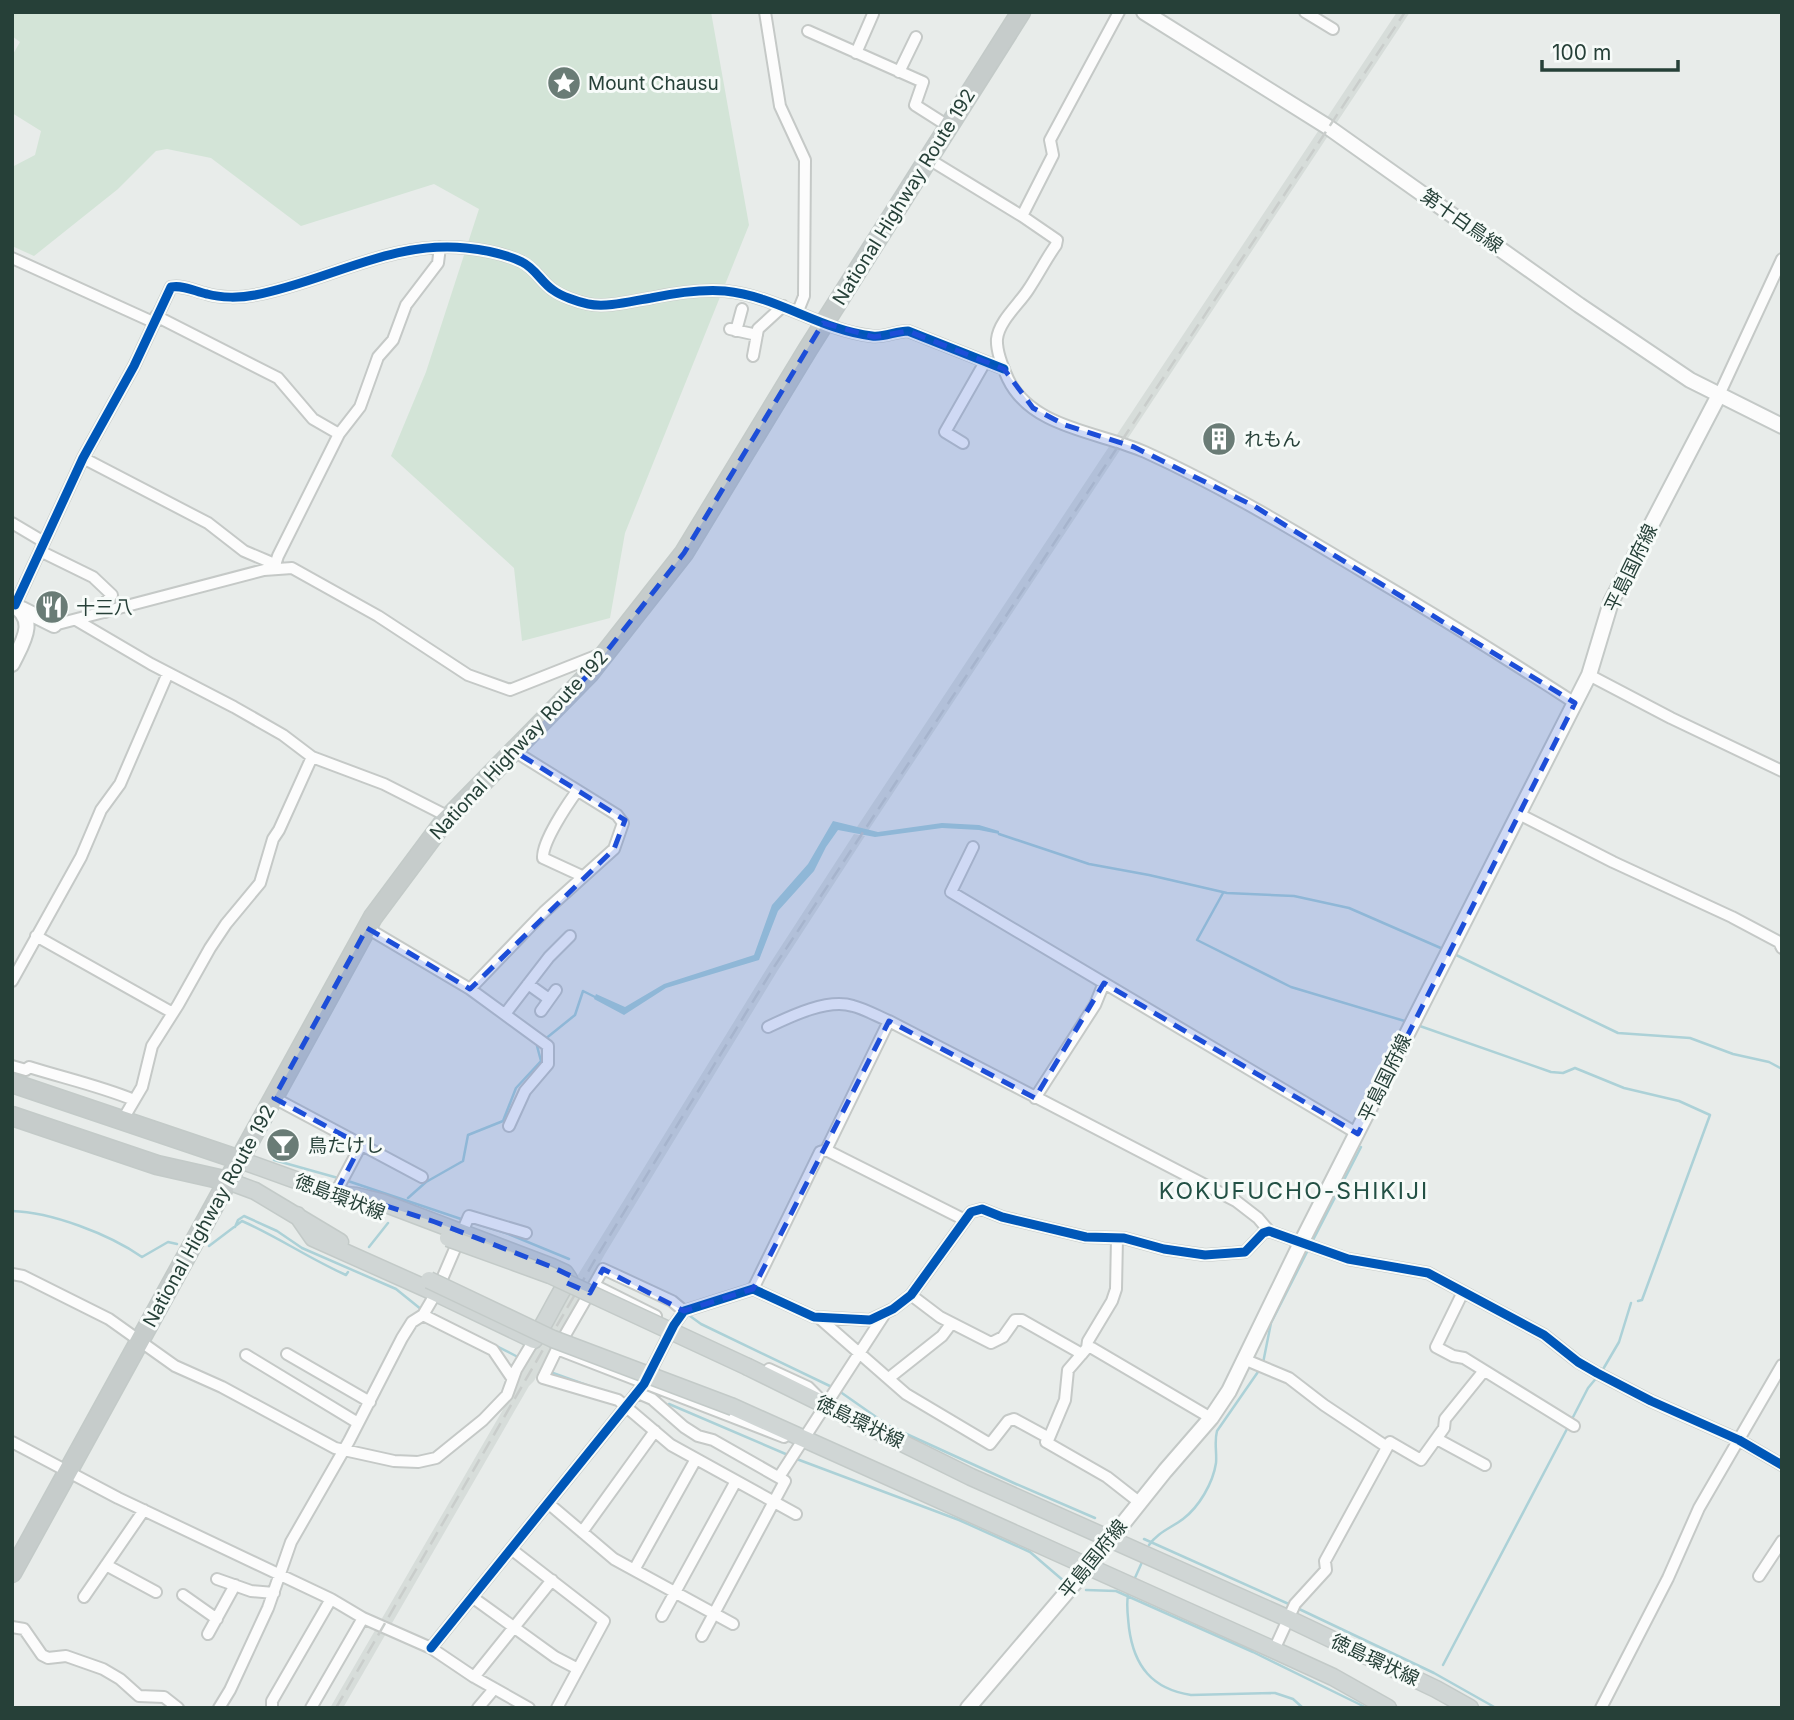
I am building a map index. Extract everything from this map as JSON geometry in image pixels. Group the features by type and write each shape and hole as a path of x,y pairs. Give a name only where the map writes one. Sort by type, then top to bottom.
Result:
{"highway":[{"name":"National Highway Route 192","path":"12,1573 367,928 449,817 589,674 684,553 824,323 1021,12"},
{"path":"12,1083 240,1160"},
{"path":"12,1116 158,1165 228,1181"}],"main road":[{"name":"第十白鳥線","path":"1143,12 1328,127 1579,305 1690,380 1782,426"},
{"name":"平島国府線","path":"968,1708 1211,1418 1230,1391 1256,1364 1357,1134 1589,675 1611,602 1719,395"},
{"path":"16,606 54,625"},
{"path":"12,664 26,634 26,617 16,606"},
{"path":"26,634 54,625"},
{"name":"徳島環状線","path":"240,1160 340,1184 461,1228 550,1275 748,1367 832,1394 971,1477 1110,1538 1292,1611 1471,1708"},
{"name":"徳島環状線","path":"228,1181 255,1191 298,1214 346,1245 433,1286 553,1339 733,1407 796,1451 973,1513 1334,1677 1388,1708"},
{"path":"433,1286 534,1340 569,1279 565,1273 461,1228"}],"street":[{"path":"765,12 780,106 805,160 804,296 798,311"},
{"path":"1022,216 1053,155 1049,140 1119,12"},
{"path":"1305,12 1334,29"},
{"path":"856,53 873,13"},
{"path":"808,31 923,82 915,104 948,126"},
{"path":"899,72 916,37"},
{"path":"927,158 1057,240 1029,289 1001,326 998,338 1004,369 1017,394 1033,408 1065,425 1133,447 1254,506 1495,651 1575,703"},
{"path":"16,606 83,458 134,366 171,287 180,286 209,295 252,296 288,287 377,256 440,247 483,250 523,262 554,291 589,304 621,303 707,290 728,292 783,306 824,323 874,337 908,331 1004,369"},
{"path":"274,568 339,434 360,407 378,357 393,340 406,305 438,263 440,247"},
{"path":"12,258 155,319 278,378 313,419 339,434"},
{"path":"1719,395 1782,258"},
{"path":"752,356 758,329 783,306"},
{"path":"742,309 733,330 757,335"},
{"path":"963,443 945,432 985,362"},
{"path":"83,458 208,523 244,551 270,562 274,568"},
{"path":"12,523 42,546 93,577 112,594 103,605 105,612"},
{"path":"54,625 274,568 292,568 378,616 468,675 510,690 607,652"},
{"path":"76,620 168,673 234,706 283,735 312,757 384,784 449,817"},
{"path":"12,981 81,857 101,810 120,784 168,673"},
{"path":"1589,675 1782,771"},
{"path":"470,989 544,912 614,849 623,823 617,816 513,751"},
{"path":"122,1121 142,1087 152,1046 215,940 260,883 273,839 312,757"},
{"path":"577,790 542,849 543,858 582,876"},
{"path":"1519,814 1613,862 1732,917 1779,942 1782,948"},
{"path":"973,847 951,892 1357,1134"},
{"path":"367,928 470,989 543,1041 548,1064 525,1091 509,1126"},
{"path":"36,936 173,1013"},
{"path":"505,1014 549,957 570,936"},
{"path":"1035,1098 1095,1005 1104,983"},
{"path":"528,984 553,995 541,1011"},
{"path":"768,1027 797,1013 826,1006 851,1005 889,1021 1236,1201 1258,1218 1269,1231 1348,1259 1428,1273 1544,1335 1578,1362 1599,1374 1738,1440 1782,1465"},
{"path":"826,1150 889,1021"},
{"path":"12,1066 26,1070 29,1067 86,1086 108,1089 134,1100"},
{"path":"274,1098 422,1177"},
{"path":"340,1184 361,1145"},
{"path":"753,1289 820,1152 826,1150 965,1220"},
{"path":"818,1317 870,1320 885,1313 911,1295 971,1212 982,1209 1002,1217 1086,1237 1117,1238 1205,1255 1245,1252 1263,1233 1269,1231"},
{"path":"219,1708 230,1690 274,1593 291,1542 344,1450 402,1338 412,1322 425,1312 433,1286 461,1228 469,1216 526,1233"},
{"path":"1117,1238 1116,1289 1112,1301 1084,1351 1068,1370 1065,1400 1046,1442 1107,1477 1139,1502"},
{"path":"684,1311 672,1301 603,1269 542,1378 599,1396 611,1396 671,1446 796,1514"},
{"path":"12,1274 23,1276 109,1319 175,1366 222,1387 335,1448 394,1461 418,1462 436,1458 483,1420 507,1395 512,1378 534,1340"},
{"path":"594,1285 808,1387 832,1394"},
{"path":"431,1648 641,1389 684,1311 753,1289 818,1317 906,1394 990,1444 1008,1421 1014,1419 1049,1438"},
{"path":"1463,1292 1436,1347 1453,1356 1464,1358 1571,1425"},
{"path":"911,1295 951,1324 991,1343 1003,1337 1015,1320 1022,1320 1084,1351 1092,1348 1211,1418"},
{"path":"425,1312 493,1350 512,1378"},
{"path":"779,1477 885,1313"},
{"path":"889,1378 922,1353 951,1324"},
{"path":"557,1349 641,1389 790,1439 796,1451"},
{"path":"286,1354 370,1402"},
{"path":"246,1355 358,1423"},
{"path":"288,1380 299,1361"},
{"path":"1256,1364 1289,1378 1387,1447"},
{"path":"1601,1708 1668,1578 1699,1508 1781,1369"},
{"path":"1274,1650 1292,1611 1326,1570 1325,1561 1390,1442 1421,1460 1444,1429 1445,1419 1483,1371"},
{"path":"641,1389 698,1436 713,1440 785,1481 702,1636"},
{"path":"583,1532 655,1432"},
{"path":"1437,1439 1485,1465"},
{"path":"12,1442 144,1510 331,1599 363,1618 431,1648 474,1677 529,1708"},
{"path":"634,1570 696,1459"},
{"path":"662,1616 736,1481"},
{"path":"548,1503 614,1559 733,1624"},
{"path":"85,1597 144,1510"},
{"path":"1759,1576 1782,1541"},
{"path":"511,1549 604,1621 557,1708"},
{"path":"106,1565 156,1592"},
{"path":"218,1579 251,1591 274,1593"},
{"path":"474,1677 552,1580"},
{"path":"208,1634 235,1585"},
{"path":"183,1595 190,1607 217,1619"},
{"path":"472,1597 555,1657 578,1670"},
{"path":"272,1708 272,1702 331,1599"},
{"path":"311,1708 363,1618"},
{"path":"12,1627 24,1629 42,1655 48,1658 66,1656 103,1669 120,1679 139,1696 164,1697 178,1708"},
{"path":"478,1708 494,1689"}],"highlighted area":[{"path":"823,323 874,337 908,331 1004,369 1033,408 1065,425 1134,447 1254,506 1575,703 1358,1134 1104,983 1035,1098 889,1021 753,1289 684,1311 603,1269 590,1293 567,1283 571,1276 552,1267 435,1222 356,1196 335,1194 361,1145 274,1098 367,928 470,989 614,849 625,820 514,751 589,674 684,553"}],"shaded area":[{"path":"1397,12 1410,12 868,831 857,827"},
{"path":"854,834 865,836 778,970 605,1254 343,1708 330,1708 515,1389 519,1377 556,1317 563,1299 769,965"}],"green space":[{"path":"12,12 711,12 749,225 625,533 610,618 522,641 514,568 391,456 426,372 479,209 434,184 301,226 211,158 167,149 156,151 118,189 34,256 12,246 12,167 35,155 41,131 12,113 12,56 20,42 12,36"}],"water":[{"path":"833,821 878,832 942,823 979,825 999,831 999,834 942,828 875,837 838,830 814,871 778,911 759,960 666,988 624,1015 594,999 596,994 625,1007 664,984 754,955 772,905 808,864"}],"waterway":[{"path":"999,834 1089,864 1227,893 1294,896 1349,908 1443,949"},
{"path":"1223,893 1197,940 1291,987 1408,1022"},
{"path":"1452,953 1618,1033 1690,1038 1733,1054 1769,1062 1782,1069"},
{"path":"544,1040 575,1015 583,991 597,998"},
{"path":"1393,1046 1406,1021"},
{"path":"1417,1025 1551,1072 1563,1073 1575,1068 1624,1088 1679,1101 1710,1115 1642,1300 1638,1301"},
{"path":"408,1198 426,1182 463,1161 468,1135 503,1121 516,1088 541,1061 538,1044"},
{"path":"1311,1244 1361,1147"},
{"path":"274,1160 338,1178"},
{"path":"345,1180 464,1220"},
{"path":"12,1211 44,1215 79,1226 113,1240 142,1257 168,1242 177,1244"},
{"path":"235,1227 238,1220 244,1216 277,1231 302,1248 396,1289 422,1310"},
{"path":"209,1246 242,1221 333,1269 346,1275 348,1272"},
{"path":"471,1222 569,1259"},
{"path":"369,1247 388,1223"},
{"path":"1263,1363 1271,1323 1308,1250"},
{"path":"1602,1371 1619,1342 1631,1303"},
{"path":"431,1313 516,1356"},
{"path":"690,1316 701,1324 834,1388"},
{"path":"1149,1545 1161,1533 1189,1514 1204,1494 1216,1463 1217,1431 1260,1369"},
{"path":"553,1373 592,1387"},
{"path":"1571,1421 1588,1388 1598,1376"},
{"path":"839,1391 889,1426 1095,1518"},
{"path":"669,1404 788,1455"},
{"path":"1443,1665 1568,1427"},
{"path":"794,1458 959,1520 1030,1552 1065,1582"},
{"path":"1144,1539 1291,1605"},
{"path":"1134,1580 1143,1560"},
{"path":"1086,1590 1116,1591 1253,1652 1367,1708"},
{"path":"1128,1595 1129,1628 1135,1654 1147,1674 1156,1681 1177,1692 1191,1695 1275,1693 1293,1699 1303,1708"},
{"path":"1297,1608 1434,1673 1496,1708"}],"railway":[{"path":"336,1708 596,1258 774,967 1405,12"}],"cycle path":[{"path":"15,605 83,458 134,366 171,287 218,296 249,296 411,250 466,248 495,253 522,262 556,292 588,304 611,305 688,292 725,291 763,299 853,333 876,336 908,331 1004,369"},
{"path":"431,1648 644,1384 684,1311 753,1289 814,1317 870,1320 893,1309 911,1295 971,1212 982,1209 1002,1217 1086,1237 1124,1238 1164,1249 1205,1255 1245,1252 1263,1233 1269,1231 1348,1259 1428,1273 1544,1335 1578,1362 1597,1373 1651,1401 1739,1440 1782,1465"}],"place":[{"name":"Mount Chausu","path":"564,83"},
{"name":"れもん","path":"1219,439"},
{"name":"十三八","path":"52,607"},
{"name":"鳥たけし","path":"283,1145"}],"district":[{"name":"KOKUFUCHO-SHIKIJI","path":"1294,1191"}]}
